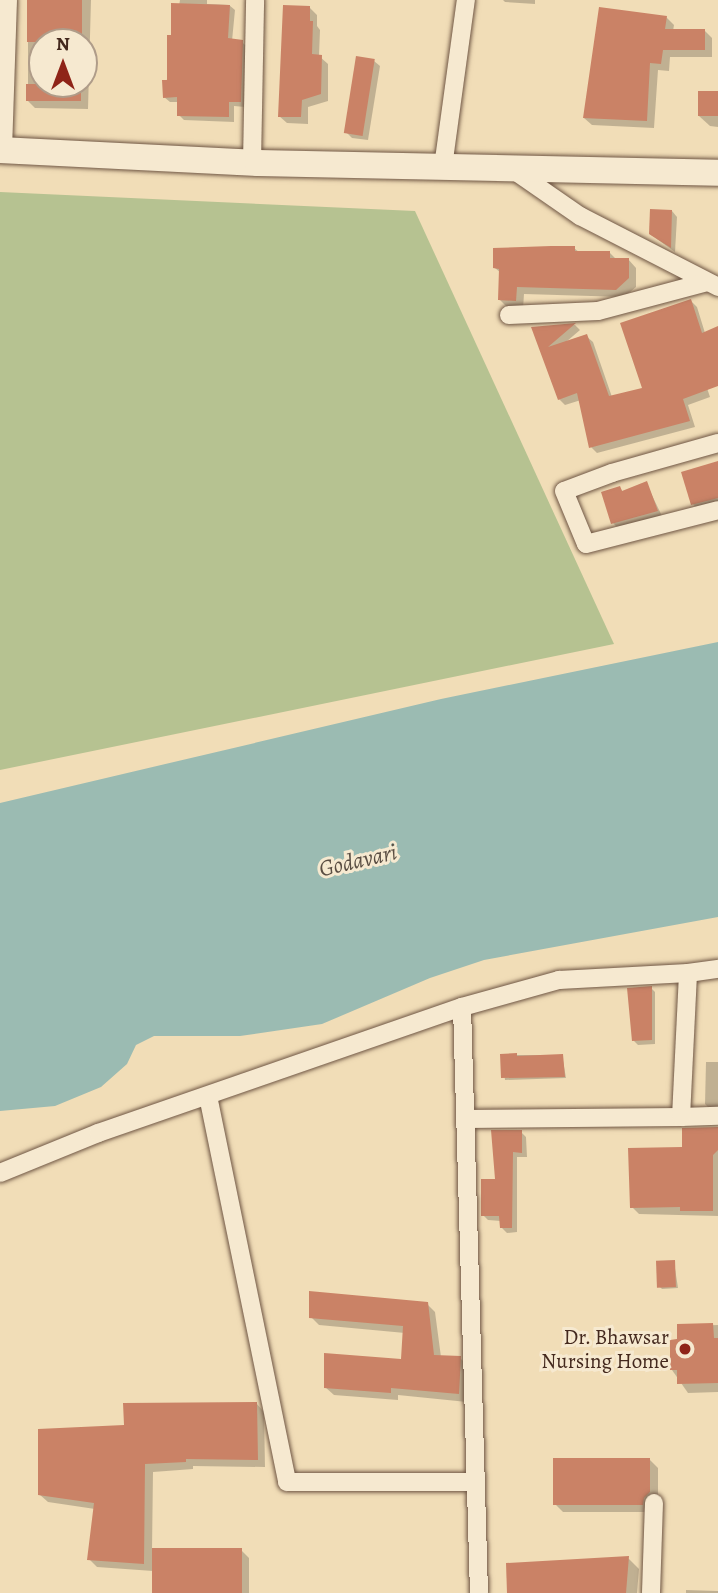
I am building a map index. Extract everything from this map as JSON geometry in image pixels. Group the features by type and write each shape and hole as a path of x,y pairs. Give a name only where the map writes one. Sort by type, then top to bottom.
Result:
{"main road":[{"path":"1,150 252,162 718,173"}],"street":[{"path":"1,150 8,0"},
{"path":"252,162 256,0"},
{"path":"443,167 466,0"},
{"path":"510,169 580,216 712,285"},
{"path":"509,315 598,310 712,285"},
{"path":"718,443 612,473 564,491 586,544 718,510"},
{"path":"0,1173 97,1133 462,1007 559,980 718,969"},
{"path":"681,1116 688,973"},
{"path":"462,1007 479,1593"},
{"path":"208,1096 288,1482 476,1482"},
{"path":"466,1119 718,1116"},
{"path":"651,1593 654,1503"}],"green space":[{"path":"0,192 415,211 614,644 0,770"}],"water":[{"name":"Godavari","path":"718,642 718,917 484,960 430,978 322,1024 240,1036 154,1036 136,1045 127,1064 101,1087 55,1106 0,1111 0,803 441,699"}],"building":[{"path":"27,0 82,0 82,28 28,28 27,42"},
{"path":"171,3 230,5 228,38 243,40 241,102 229,102 229,117 177,116 177,97 163,98 162,80 167,80 167,35 171,35"},
{"path":"283,5 310,6 310,21 313,21 312,54 322,55 321,94 302,100 301,117 278,117"},
{"path":"599,7 667,16 665,29 705,29 705,50 663,50 661,64 650,63 647,121 583,118"},
{"path":"356,56 375,59 363,136 344,133"},
{"path":"26,84 28,98 81,98 81,101 26,101"},
{"path":"698,91 718,91 718,116 698,116"},
{"path":"650,209 672,210 671,248 649,234"},
{"path":"575,246 575,251 610,251 610,258 629,258 629,278 616,290 517,287 516,301 498,300 499,269 493,268 493,248"},
{"path":"691,299 702,333 718,326 718,386 683,399 690,421 589,448 577,393 558,400 531,327 576,323 548,347 587,334 609,396 642,388 620,323"},
{"path":"718,461 718,498 691,505 681,472"},
{"path":"647,481 658,511 611,524 601,492 620,486 622,491"},
{"path":"652,986 652,1040 632,1041 627,988"},
{"path":"517,1053 517,1056 563,1054 565,1077 501,1078 500,1054"},
{"path":"718,1127 718,1150 713,1155 713,1211 680,1211 680,1207 630,1208 628,1148 682,1147 682,1128"},
{"path":"491,1130 522,1130 522,1153 513,1152 512,1228 500,1228 499,1216 481,1216 481,1179 495,1179"},
{"path":"675,1260 676,1287 657,1288 656,1261"},
{"path":"309,1291 428,1302 434,1355 461,1356 459,1394 391,1388 391,1393 324,1388 324,1353 401,1359 403,1326 309,1318"},
{"path":"713,1323 714,1338 718,1338 718,1383 677,1384 677,1370 670,1370 670,1340 677,1339 677,1324"},
{"path":"257,1402 258,1460 186,1459 186,1462 145,1464 144,1564 87,1560 94,1503 38,1495 38,1429 124,1425 123,1403"},
{"path":"553,1458 650,1458 650,1492 644,1498 643,1505 553,1505"},
{"path":"152,1548 242,1548 242,1593 152,1593"},
{"path":"629,1556 626,1593 507,1593 506,1563"}],"place":[{"name":"Dr. Bhawsar Nursing Home","path":"685,1349"}]}
